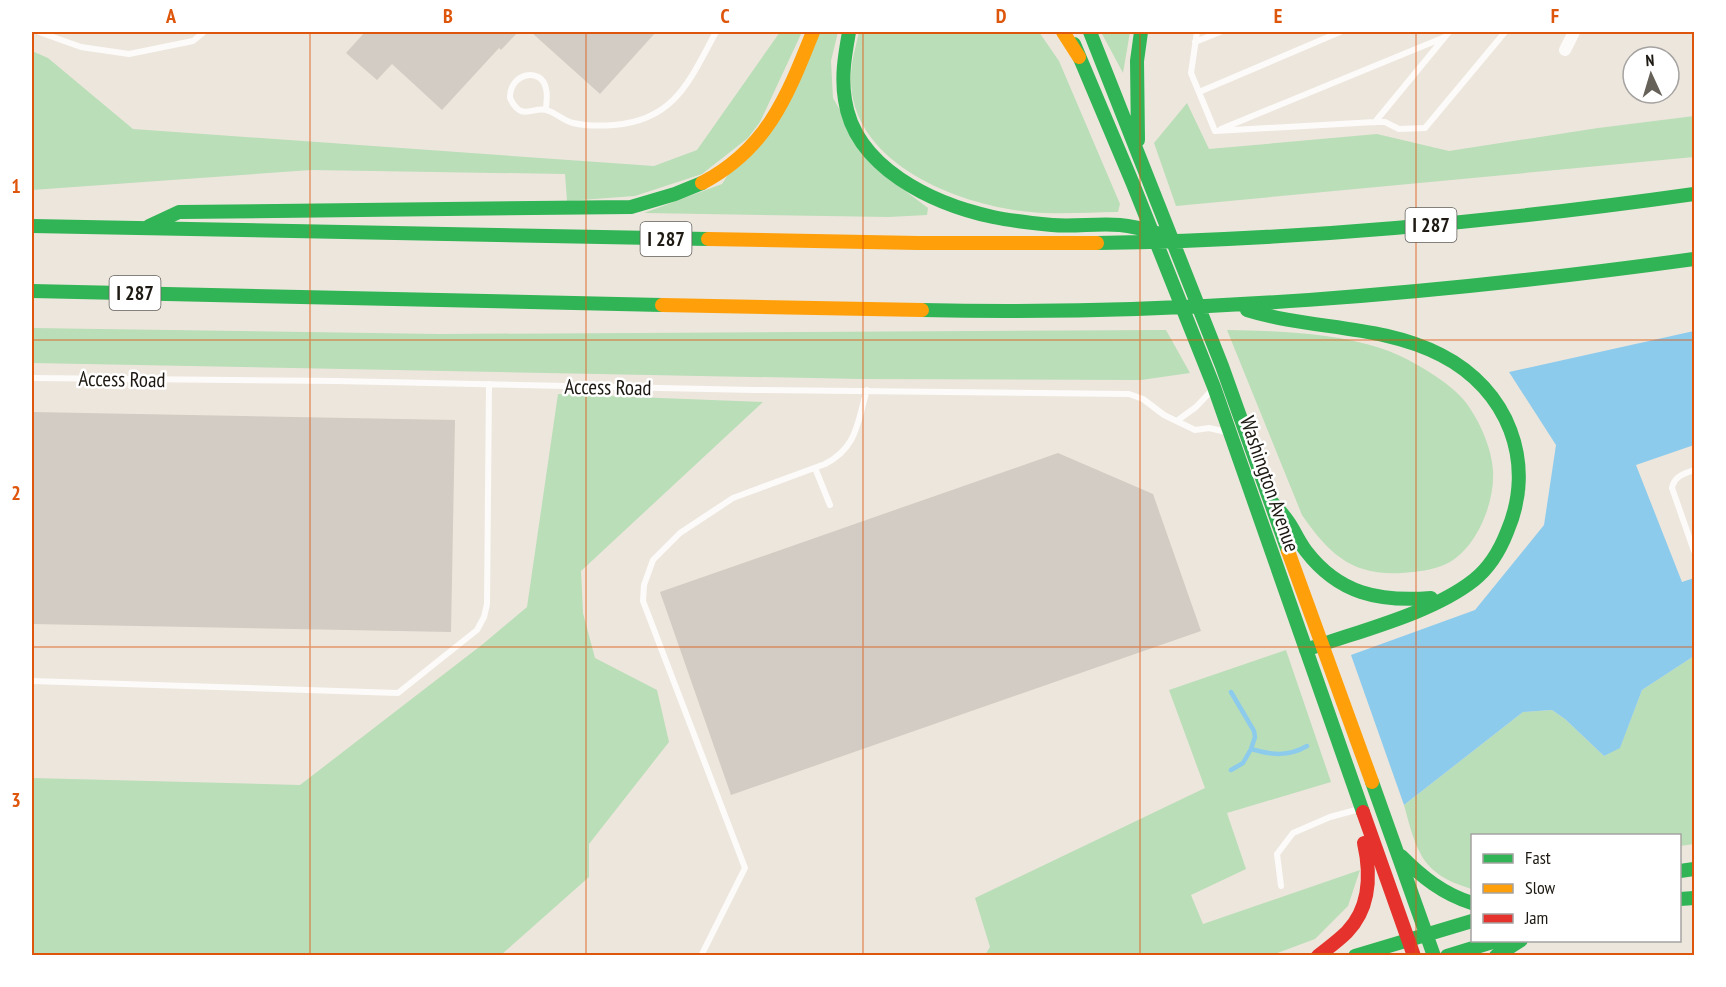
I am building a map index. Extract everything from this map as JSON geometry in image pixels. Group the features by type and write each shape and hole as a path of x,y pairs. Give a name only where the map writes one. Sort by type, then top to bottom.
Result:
{"main road":[{"path":"145,228 179,212 632,207 670,198 702,185 732,166 758,141 777,115 813,32"},
{"path":"849,32 843,52 842,79 846,110 864,147 881,165 908,184 938,201 986,216 1055,225 1129,226 1188,241"},
{"path":"1063,32 1079,57"},
{"name":"Washington Avenue","path":"1069,32 1214,387 1414,956"},
{"name":"Washington Avenue","path":"1090,32 1222,366 1434,956"},
{"path":"1138,154 1137,61 1141,32"},
{"name":"I 287","path":"32,226 818,242 1072,244 1321,234 1450,224 1695,194"},
{"name":"I 287","path":"32,291 950,311 1088,310 1226,305 1486,286 1695,259"},
{"path":"1226,305 1286,320 1374,331 1425,347 1452,361 1492,395 1515,442 1520,472 1519,500 1511,526 1490,563 1471,583 1417,611 1306,650"},
{"path":"1271,501 1291,525 1304,549 1320,567 1345,586 1363,594 1390,599 1409,601 1445,597"},
{"path":"1318,956 1348,931 1358,916 1367,894 1369,866 1347,768"},
{"path":"1396,851 1428,883 1454,899 1471,903"},
{"path":"1355,956 1471,922"},
{"path":"1447,956 1492,942"},
{"path":"1496,956 1518,942"}],"street":[{"path":"1565,50 1574,32"}],"lane":[{"path":"39,32 81,47 129,54 193,41 204,32"},
{"path":"546,109 546,88 543,82 527,75 517,78 512,85 510,98 517,109 525,112 546,109 571,123 599,126 627,124 648,118 667,107 687,85 716,32"},
{"path":"1197,32 1191,72 1215,131"},
{"path":"1195,42 1220,32"},
{"path":"1199,92 1340,32"},
{"path":"1215,131 1375,122 1385,122 1400,129 1425,128 1505,32"},
{"path":"1215,131 1447,34"},
{"path":"1375,122 1447,34"},
{"name":"Access Road","path":"32,378 1129,394 1143,399 1164,415 1195,430 1209,428 1230,432"},
{"path":"32,681 398,693 477,630 484,617 487,604 489,384"},
{"path":"1178,420 1196,407 1214,387"},
{"path":"701,956 745,868 642,601 644,585 653,560 680,533 725,502 834,460 848,448 867,390"},
{"path":"815,468 830,505"},
{"path":"1695,470 1676,477 1672,488 1695,551"},
{"path":"1281,886 1277,854 1293,833 1330,817 1356,810"}],"green space":[{"path":"780,32 802,32 760,122 748,138 702,174 635,196 567,201 565,174 311,170 32,190 32,51 48,58 133,129 654,166 697,150"},
{"path":"820,32 838,32 831,61 833,98 872,166 928,208 927,215 889,217 644,213 722,184"},
{"path":"859,32 1039,32 1059,61 1120,204 1118,212 1053,213 1003,208 942,189 913,174 888,156 868,134 855,107 851,71"},
{"path":"1101,32 1130,32 1123,73"},
{"path":"1187,103 1209,149 1377,134 1449,151 1694,116 1694,157 1176,206 1154,143"},
{"path":"32,328 440,334 1166,330 1190,373 1141,380 861,379 32,363"},
{"path":"1227,330 1304,333 1380,348 1415,363 1460,396 1481,427 1488,445 1493,471 1493,484 1487,511 1475,537 1466,548 1457,557 1441,566 1402,573 1369,571 1343,560 1332,551 1302,515"},
{"path":"558,394 763,402 581,571 583,613 595,658 657,690 669,742 589,844 589,877 501,955 32,955 32,778 300,785 483,644 527,607"},
{"path":"1286,650 1331,782 1227,813 1246,869 1191,895 1203,924 1360,870 1348,906 1315,939 1272,955 985,955 990,947 975,898 1205,788 1169,690"},
{"path":"1694,656 1694,844 1681,846 1681,834 1471,834 1471,889 1442,876 1424,859 1413,836 1404,805 1523,712 1552,710 1565,719 1604,756 1620,747 1642,690"}],"water":[{"path":"1694,331 1694,445 1636,465 1682,582 1694,578 1694,656 1642,690 1620,748 1604,756 1565,719 1552,710 1523,712 1404,805 1351,655 1475,610 1544,525 1556,445 1509,372"}],"building":[{"path":"365,32 518,32 501,50 499,48 442,110 392,64 377,80 346,53"},
{"path":"531,32 656,32 600,94"},
{"path":"32,412 455,420 451,632 32,624"},
{"path":"1058,453 1153,494 1201,631 731,795 660,592"}],"waterway":[{"path":"1231,692 1254,731 1255,737 1251,749"},
{"path":"1231,770 1243,763 1251,749 1280,754 1300,750 1307,746"}],"traffic: fast":[{"path":"849,32 843,82 845,100 852,124 864,145 880,163 900,179 946,203 993,217 1052,225 1125,226 1160,234"},
{"path":"1090,32 1222,366 1288,551"},
{"path":"1138,140 1137,61 1141,32"},
{"path":"1074,44 1214,387 1363,812"},
{"path":"149,226 179,212 631,207 702,183"},
{"path":"1097,243 1247,238 1396,228 1545,213 1694,194"},
{"path":"32,226 708,239"},
{"path":"922,310 1116,309 1309,300 1502,283 1694,259"},
{"path":"32,291 662,305"},
{"path":"1247,310 1296,321 1370,332 1418,345 1441,355 1484,387 1499,408 1510,430 1517,455 1519,480 1516,506 1507,532 1494,558 1474,580 1457,592 1416,612 1306,650"},
{"path":"1271,501 1319,566 1346,586 1377,596 1431,598"},
{"path":"1372,782 1434,956"},
{"path":"1401,856 1434,884 1471,903"},
{"path":"1681,871 1694,869"},
{"path":"1681,899 1694,898"},
{"path":"1355,956 1471,921"},
{"path":"1447,956 1492,942"},
{"path":"1496,956 1518,942"}],"traffic: slow":[{"path":"702,183 743,154 759,137 784,99 813,32"},
{"path":"1063,32 1079,57"},
{"path":"708,239 918,243 1097,243"},
{"path":"662,305 922,310"},
{"path":"1288,551 1372,782"}],"traffic: jam":[{"path":"1363,812 1414,956"},
{"path":"1318,956 1347,932 1361,912 1368,878 1364,843"}]}
